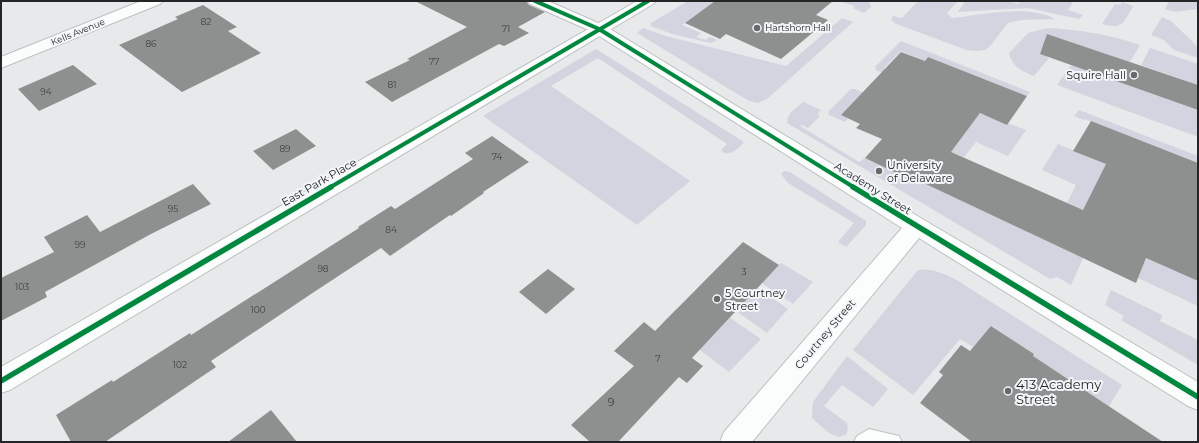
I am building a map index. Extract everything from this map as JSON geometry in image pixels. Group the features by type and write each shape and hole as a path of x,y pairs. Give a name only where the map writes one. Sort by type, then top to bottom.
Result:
{"street":[{"name":"Kells Avenue","path":"1,63 155,1"},
{"name":"Academy Street","path":"535,1 599,29 916,226 1198,397"},
{"name":"East Park Place","path":"1,380 648,1"},
{"name":"Courtney Street","path":"734,442 916,226"}],"lane":[{"path":"863,442 870,438 893,442"}],"shaded area":[{"path":"688,1 715,1 682,25 701,33 696,37 705,40 710,37 717,40 711,43 672,34 651,26 651,23"},
{"path":"838,1 869,1 871,7 864,13 853,8 855,6"},
{"path":"918,1 958,1 947,13 952,18 1018,11 1032,12 1055,19 1021,20 1008,23 990,46 985,50 966,50 894,23 891,19 893,16 902,18"},
{"path":"965,1 1007,1 1018,4 1021,1 1069,1 1073,3 1068,10 1083,15 1079,19 1028,8 958,12"},
{"path":"1169,1 1198,1 1198,9 1174,12 1165,9"},
{"path":"1122,2 1133,6 1125,20 1119,25 1114,26 1102,24 1115,4 1120,5"},
{"path":"1162,17 1171,21 1198,47 1198,58 1174,50 1164,40 1151,35"},
{"path":"842,18 853,22 767,99 758,103 749,101 637,33 643,28 666,36 786,66"},
{"path":"1047,28 1094,33 1140,45 1130,62 1059,38 1046,57 1049,58 1034,76 1022,71 1015,65 1010,58 1009,53 1028,33"},
{"path":"901,41 1030,92 1027,96 928,57 925,61 901,51 884,68 902,76 899,79 876,70 875,67"},
{"path":"1150,48 1198,64 1198,85 1141,65"},
{"path":"596,49 744,142 740,147 730,153 724,153 721,150 727,144 598,58 551,86 690,181 637,225 483,116"},
{"path":"1071,65 1198,110 1198,137 1057,85"},
{"path":"851,89 855,89 881,101 877,105 858,97 841,115 848,118 845,122 829,115 828,112"},
{"path":"803,102 821,110 817,114 820,116 808,128 802,125 800,126 859,162 865,158 911,180 913,178 1083,258 1071,285 1057,277 1050,279 787,123 787,119 790,114"},
{"path":"1079,110 1198,156 1198,163 1074,116"},
{"path":"980,113 1026,130 1008,156 976,142 964,157 951,152"},
{"path":"1058,144 1106,164 1083,210 1067,203 1076,185 1042,170"},
{"path":"784,171 790,172 866,221 866,225 846,247 838,242 854,223 788,183 781,174"},
{"path":"1146,258 1198,281 1198,306 1138,278"},
{"path":"781,263 813,282 793,304 762,283"},
{"path":"918,270 942,273 955,279 1122,385 1109,406 1033,356 1034,354 992,326 973,347 960,339 913,395 853,350"},
{"path":"758,288 788,309 767,333 736,311"},
{"path":"1111,290 1162,315 1160,321 1198,340 1198,365 1121,320 1124,316 1105,305"},
{"path":"676,309 713,336 730,318 761,339 729,372 663,322"},
{"path":"847,356 888,389 873,407 842,385 824,406 847,423 848,429 846,435 839,437 829,433 812,418 813,402"}],"building":[{"path":"415,1 526,1 529,5 545,12 518,27 529,33 504,46 499,44 392,102 365,82 410,60 407,59 467,27"},
{"name":"Hartshorn Hall","path":"715,1 833,1 816,15 828,20 781,59 726,34 720,39 685,23"},
{"path":"203,5 237,27 228,31 261,53 182,92 119,45 178,19 175,17"},
{"name":"Squire Hall","path":"1047,34 1198,85 1198,110 1040,54"},
{"path":"901,52 925,61 928,57 1027,96 1007,125 980,113 951,152 1083,210 1106,164 1073,151 1091,121 1198,163 1198,281 1146,258 1136,283 913,178 911,180 865,158 882,139 856,128 860,124 841,115"},
{"path":"73,65 97,84 39,111 18,89"},
{"path":"296,129 316,146 273,170 253,151"},
{"path":"492,136 529,162 390,256 381,248 311,294 211,361 216,367 105,442 71,442 56,415 112,380 113,382 190,333 191,335 391,206 395,209 473,159 465,153"},
{"path":"193,184 211,204 151,234 45,292 47,297 1,321 1,278 54,252 44,237 87,215 100,232"},
{"path":"743,242 779,265 692,358 703,366 687,383 679,377 618,442 590,442 571,425 634,366 614,351 644,322 655,331"},
{"path":"548,269 575,289 546,314 519,292"},
{"name":"413 Academy Street","path":"991,326 1034,354 1033,356 1163,442 972,442 920,403 943,375 939,372 961,345 970,351"},
{"path":"271,410 297,442 228,442"}],"cycle path":[{"path":"535,1 599,29 916,226 1198,397"},
{"path":"1,381 648,1"}],"place":[{"name":"Hartshorn Hall","path":"757,28"},
{"name":"Squire Hall","path":"1134,75"},
{"name":"University of Delaware","path":"879,171"},
{"name":"5 Courtney Street","path":"717,299"},
{"name":"413 Academy Street","path":"1008,391"}]}
